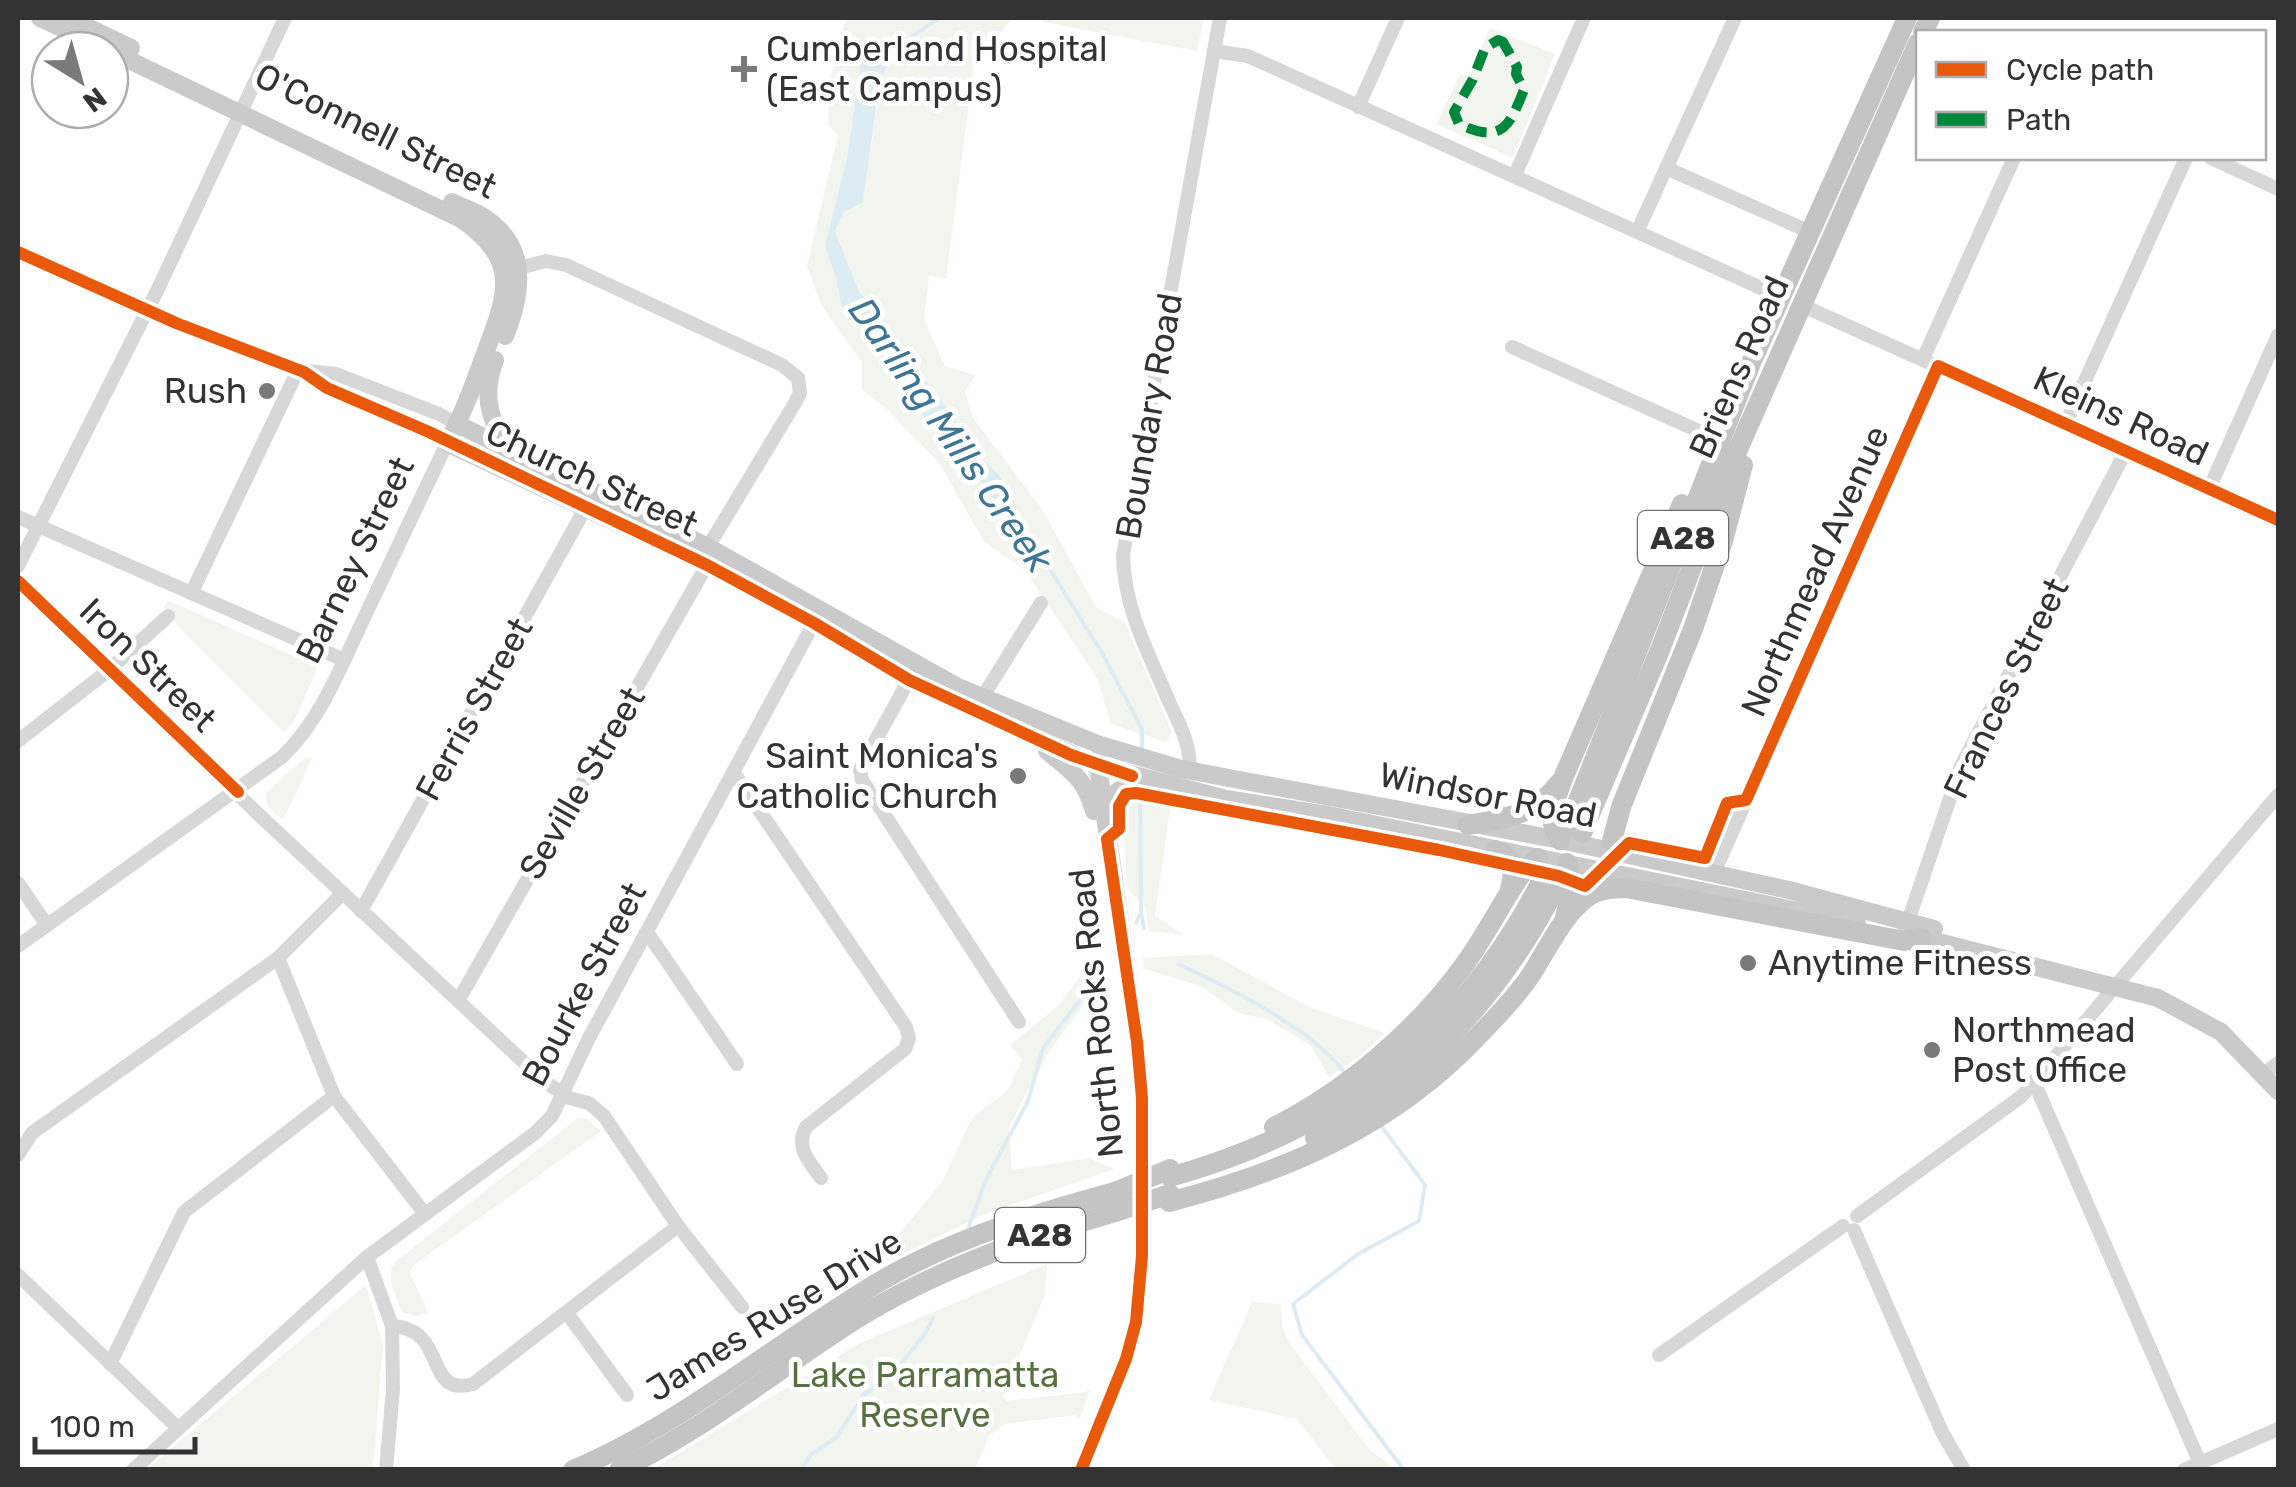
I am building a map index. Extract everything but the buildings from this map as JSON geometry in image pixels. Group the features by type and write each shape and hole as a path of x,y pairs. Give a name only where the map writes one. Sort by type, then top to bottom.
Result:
{"highway":[{"name":"Briens Road","path":"1338,1116 1431,1058 1484,1001 1530,936 1660,650 1732,463 1769,380 1810,232 1916,42"},
{"name":"Briens Road","path":"1752,363 1791,301 1916,43"},
{"path":"1559,932 1573,882 1566,852 1553,832 1552,821 1564,776 1712,437 1752,363"},
{"name":"A28","path":"1566,852 1752,363"},
{"path":"1391,1080 1416,1022 1483,938 1528,864 1612,841 1621,807 1692,629 1722,541 1769,380"},
{"path":"1468,826 1526,812 1545,800 1564,776"},
{"path":"1566,852 1602,830 1621,807"},
{"path":"1495,850 1508,856 1514,868 1510,891"},
{"path":"1170,1186 1278,1170 1338,1116 1391,1080 1446,1069 1500,1013 1589,896 1602,890 1626,888 1904,941 1911,931"},
{"name":"James Ruse Drive","path":"572,1470 652,1431 848,1300 916,1262 1011,1223 1115,1202 1170,1186 1338,1116"},
{"name":"James Ruse Drive","path":"619,1470 692,1429 858,1318 928,1279 1115,1202"}],"main road":[{"name":"O'Connell Street","path":"40,18 66,30"},
{"name":"O'Connell Street","path":"68,18 461,219 492,246 511,271"},
{"name":"O'Connell Street","path":"130,59 242,108"},
{"name":"Barney Street","path":"447,442 501,314 511,271"},
{"path":"506,448 489,416 486,394 489,374 519,292 511,271"},
{"name":"Church Street","path":"457,424 707,556 1030,736 1133,781"},
{"name":"Church Street","path":"447,442 586,507 707,556"},
{"name":"Church Street","path":"913,673 1133,756"},
{"name":"North Rocks Road","path":"1030,736 1077,774 1088,790 1107,839"},
{"name":"North Rocks Road","path":"1081,1470 1126,1359 1136,1322 1142,1256 1140,1079 1096,765 1100,745"},
{"name":"Windsor Road","path":"1133,756 1162,779 1226,799 1308,811 1495,850 1566,852 1714,873 2092,983 2117,986 2186,1010 2221,1032 2272,1068 2278,1090"},
{"name":"Windsor Road","path":"1133,781 1162,779 1190,771 1533,836 1601,872 1911,931"},
{"path":"1107,839 1112,798 1133,781"}],"street":[{"path":"18,566 147,310 286,18"},
{"name":"Boundary Road","path":"1190,771 1190,747 1134,619 1124,584 1124,555 1220,18"},
{"path":"1358,106 1398,18"},
{"path":"1515,175 1584,18"},
{"path":"1636,232 1735,18"},
{"name":"Kleins Road","path":"1214,51 1248,56 2278,520"},
{"path":"1923,359 2013,160"},
{"path":"2066,423 2185,160"},
{"path":"2215,160 2278,189"},
{"path":"1666,168 1810,232"},
{"name":"Church Street","path":"18,252 147,310 301,371 327,388 447,442"},
{"name":"Seville Street","path":"458,1000 800,393 798,378 782,365 566,264 546,261 511,271"},
{"path":"2208,490 2278,334"},
{"path":"1512,346 1712,437"},
{"name":"Northmead Avenue","path":"1714,873 1938,366"},
{"path":"192,592 301,371"},
{"name":"Church Street","path":"301,371 336,374 457,424"},
{"name":"Barney Street","path":"18,946 238,792 300,740 344,660 447,442"},
{"name":"Frances Street","path":"1911,931 1961,766 2126,451"},
{"name":"Ferris Street","path":"361,911 586,507"},
{"path":"18,518 344,660"},
{"name":"Iron Street","path":"18,581 544,1081 562,1094 589,1103 604,1116 678,1226 742,1307"},
{"path":"982,698 1041,603"},
{"path":"18,741 109,670 168,616"},
{"name":"Bourke Street","path":"133,1470 367,1257 545,1124 817,616"},
{"path":"913,673 864,760 862,780 1019,1022"},
{"path":"734,773 910,1038 906,1049 806,1127 800,1138 802,1149 821,1178"},
{"path":"1659,1355 1851,1224 2035,1084 2278,795"},
{"path":"18,883 47,925"},
{"path":"18,1156 26,1140 40,1127 278,958 343,893"},
{"path":"647,932 737,1064"},
{"path":"278,958 334,1096 424,1214"},
{"path":"2035,1084 2201,1466"},
{"path":"110,1364 184,1212 334,1096"},
{"path":"1851,1224 1942,1432 1964,1470"},
{"path":"392,1326 410,1327 420,1334 446,1382 454,1386 473,1384 678,1226"},
{"path":"367,1257 392,1326 393,1390 386,1470"},
{"path":"18,1275 178,1428"},
{"path":"567,1313 628,1395"},
{"path":"2184,1470 2201,1466 2278,1429"}],"green space":[{"path":"846,18 1012,18 974,66 946,279 929,275 924,319 945,366 976,375 965,391 973,418 1042,509 1096,607 1125,623 1172,732 1166,742 1111,724 1097,678 1025,570 984,542 940,464 887,409 862,390 862,362 821,305 807,266 838,135 828,125 830,81","holes":["863,50 888,63 880,79 871,151 835,231 859,292 891,327 929,386 953,414 970,447 999,475 1015,522 996,503 957,447 922,415 841,305 838,281 825,246 847,158"]},
{"path":"1040,18 1204,18 1197,51 1043,22"},
{"path":"1490,28 1555,54 1513,158 1437,124 1460,74 1468,77"},
{"path":"169,601 318,667 294,721 284,732 178,626 163,607"},
{"path":"307,756 312,759 283,820 269,808 265,794"},
{"path":"1128,797 1171,803 1155,916 1184,935 1149,931 1145,906 1127,889 1123,807"},
{"path":"1212,954 1311,1008 1385,1033 1329,1077 1311,1046 1267,1019 1238,1013 1201,986 1144,969 1143,958"},
{"path":"1096,955 1102,979 1049,1052 1009,1129 1012,1170 1089,1158 1114,1169 985,1214 880,1265 880,1257 942,1182 972,1118 1007,1091 1022,1060 1010,1045 1059,1005"},
{"path":"578,1118 587,1119 601,1131 414,1265 410,1273 428,1313 403,1313 391,1281 395,1262"},
{"name":"Lake Parramatta Reserve","path":"1047,1264 1045,1294 1003,1396 1007,1401 1090,1389 1080,1419 1076,1415 1004,1424 989,1436 975,1469 653,1469 860,1343"},
{"path":"366,1285 383,1345 373,1469 147,1469"},
{"path":"1252,1302 1281,1304 1288,1341 1369,1449 1395,1469 1336,1469 1297,1419 1209,1400"}],"water":[{"path":"863,49 889,63 880,79 863,202 844,212 835,231 859,292 891,327 929,386 953,414 970,447 999,475 1019,511 1015,522 996,503 957,447 922,415 841,305 825,246 847,158"}],"waterway":[{"name":"Darling Mills Creek","path":"881,62 939,18"},
{"name":"Darling Mills Creek","path":"1015,513 1102,653 1142,729 1142,749"},
{"name":"Darling Mills Creek","path":"1140,793 1144,928"},
{"name":"Darling Mills Creek","path":"1136,923 1141,912"},
{"name":"Darling Mills Creek","path":"1178,964 1293,1026 1346,1075"},
{"path":"969,1226 986,1180 1028,1101 1043,1048 1097,978"},
{"name":"Darling Mills Creek","path":"1380,1124 1425,1185 1419,1221 1358,1254 1293,1304 1302,1335 1404,1470"},
{"path":"800,1470 811,1455 837,1437 864,1394 888,1380 933,1318"}],"marked path":[{"path":"1498,40 1517,67 1524,90 1514,114 1502,128 1495,132 1474,130 1459,124 1454,112 1485,48 1498,40"}],"cycle path":[{"path":"18,252 176,323 304,372 327,388 429,432 707,565 909,680 1071,755 1132,776"},
{"path":"1081,1470 1126,1359 1136,1322 1142,1256 1142,1098 1107,839 1119,829 1119,806 1126,794 1439,850 1559,876 1585,886 1629,843 1705,858 1727,803 1746,800 1938,366 2278,520"},
{"path":"18,581 238,792"}],"place":[{"name":"Cumberland Hospital (East Campus)","path":"744,69"},
{"name":"Rush","path":"267,391"},
{"name":"Saint Monica's Catholic Church","path":"1018,776"},
{"name":"Anytime Fitness","path":"1748,963"},
{"name":"Northmead Post Office","path":"1932,1050"}]}
